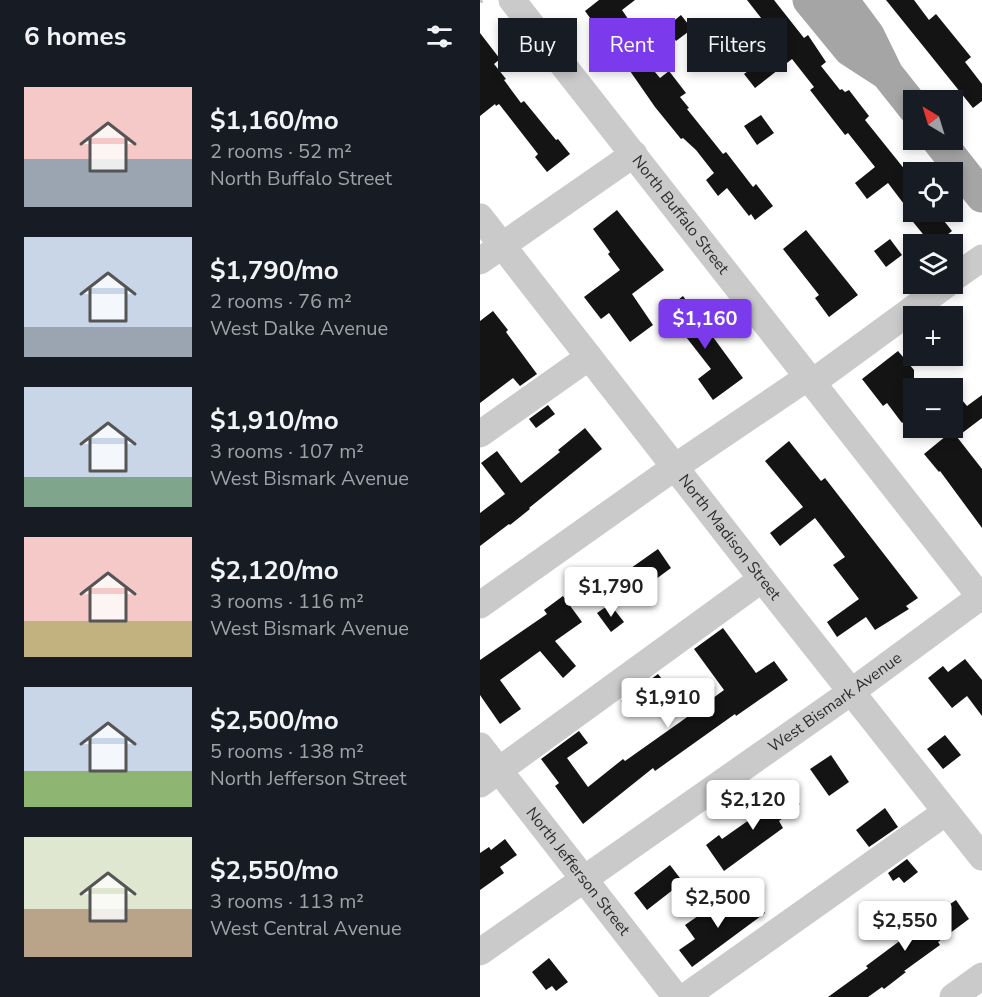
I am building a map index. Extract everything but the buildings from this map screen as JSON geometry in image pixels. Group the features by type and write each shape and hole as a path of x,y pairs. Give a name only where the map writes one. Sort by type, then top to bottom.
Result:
{"main road":[{"path":"809,0 850,50 887,74"},
{"path":"842,0 868,35 887,74 903,94"},
{"path":"946,150 982,196"}],"street":[{"name":"North Buffalo Street","path":"512,0 981,598"},
{"path":"480,261 634,154"},
{"name":"North Madison Street","path":"480,217 982,857"},
{"path":"963,271 982,258"},
{"path":"480,605 675,467 811,380 933,294"},
{"path":"480,434 589,357"},
{"path":"489,777 762,579"},
{"name":"West Bismark Avenue","path":"480,952 981,598"},
{"name":"North Jefferson Street","path":"480,746 489,777 583,878 676,997"},
{"path":"685,997 946,812"},
{"path":"953,997 982,976"}]}
